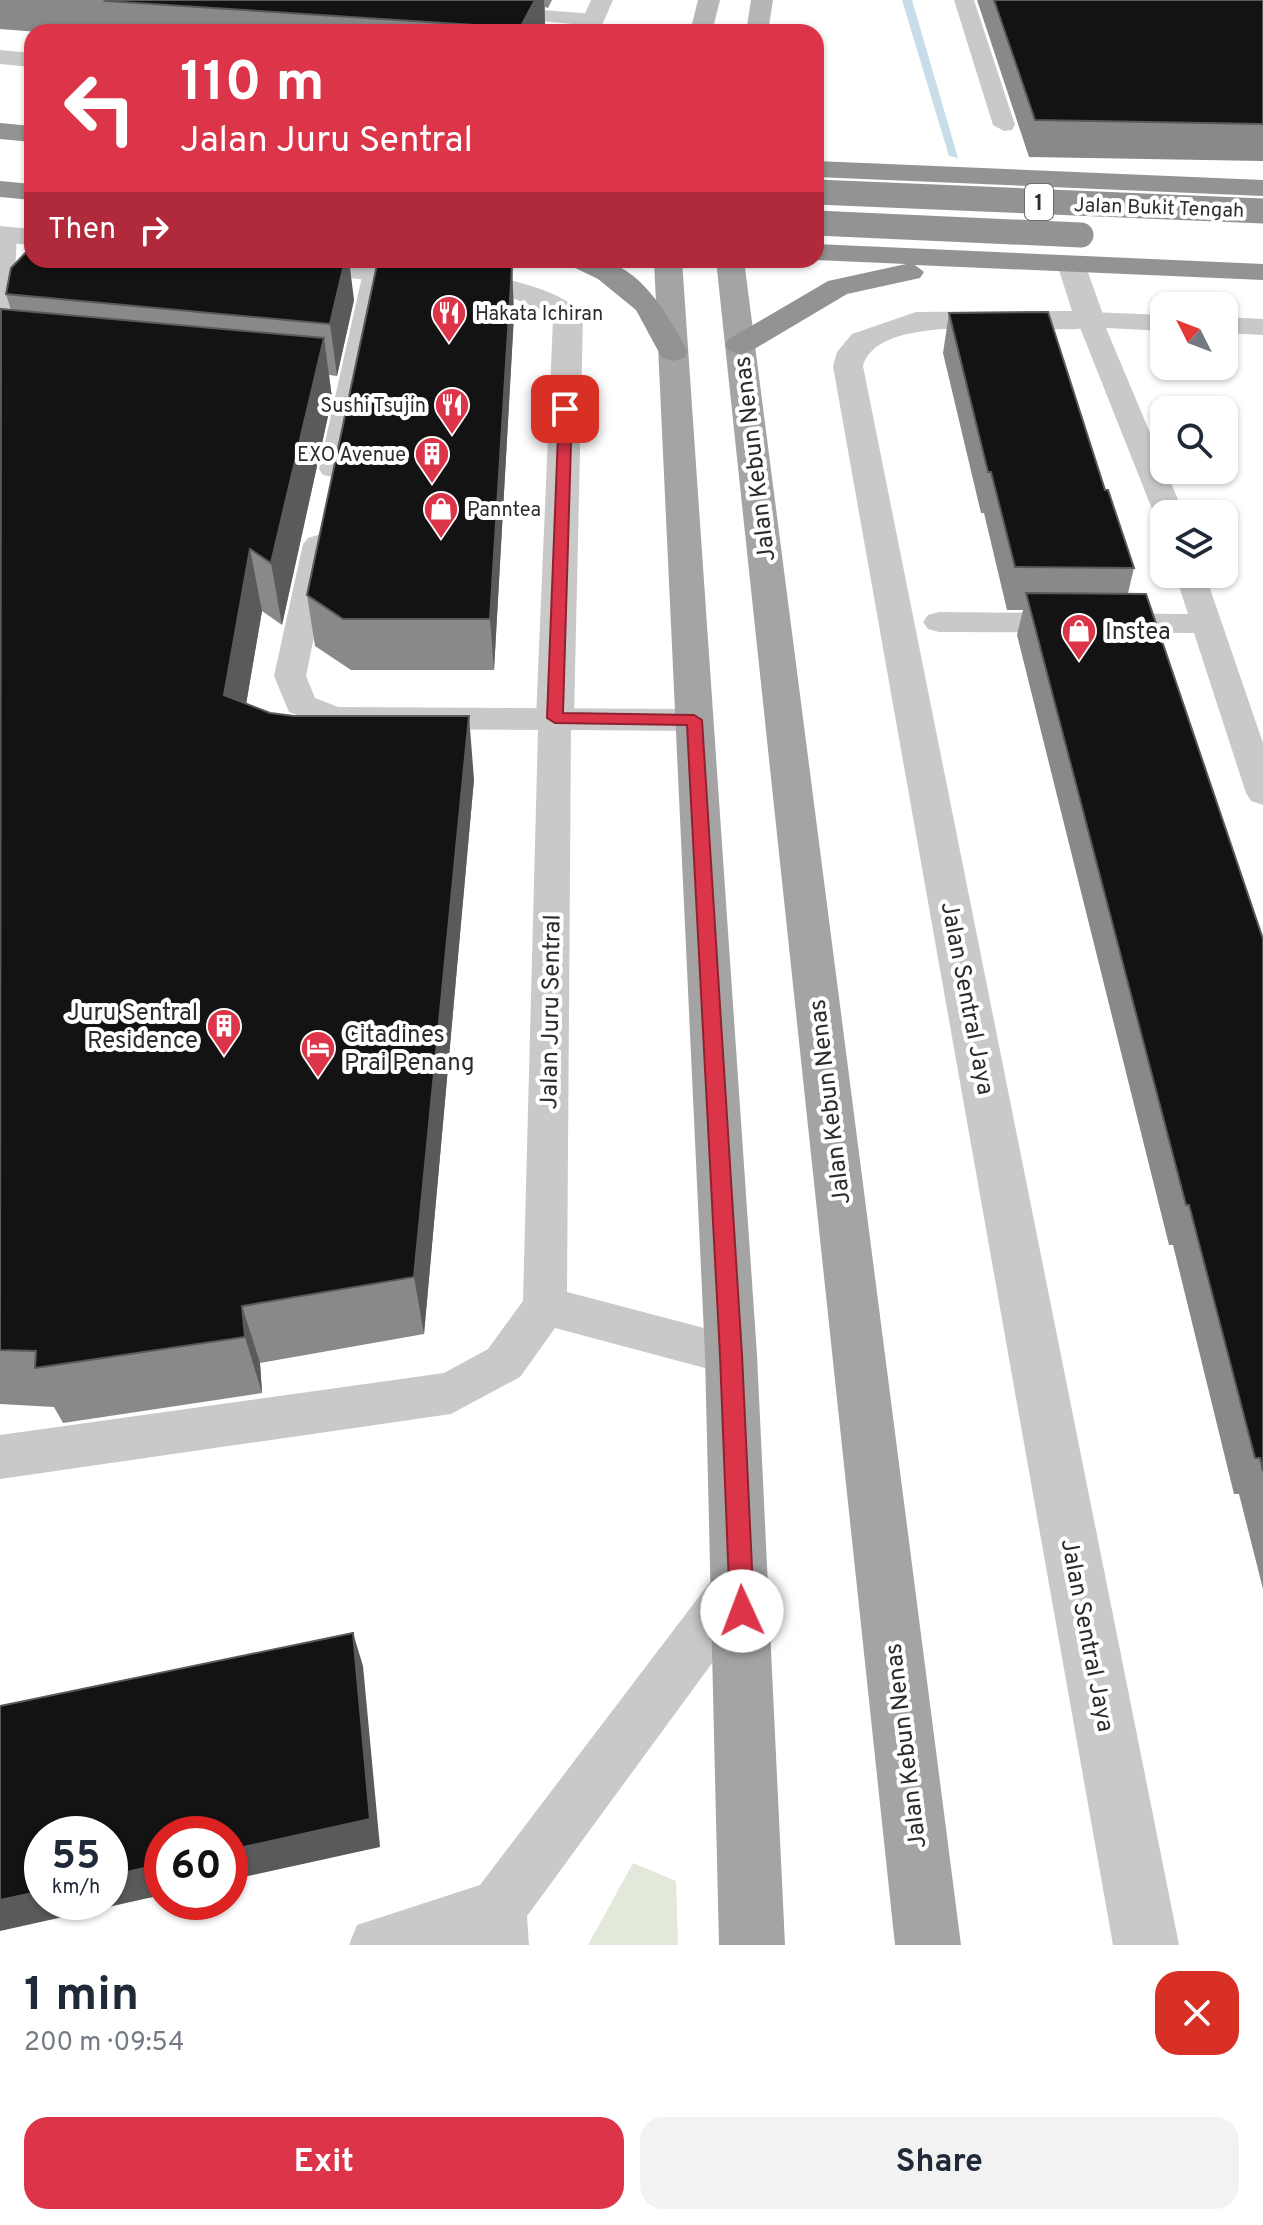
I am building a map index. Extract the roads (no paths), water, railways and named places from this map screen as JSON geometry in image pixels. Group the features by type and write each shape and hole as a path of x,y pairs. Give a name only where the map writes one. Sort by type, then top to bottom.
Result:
{"highway":[{"path":"0,109 24,110"},
{"path":"0,131 24,133"},
{"path":"824,157 865,171"},
{"path":"824,169 1263,188"},
{"path":"1026,179 981,192 970,215 989,245 1026,263"},
{"path":"0,189 24,191"},
{"name":"Jalan Bukit Tengah","path":"824,192 1263,211"},
{"name":"Jalan Bukit Tengah","path":"824,223 1104,236"},
{"path":"824,252 1263,272"},
{"path":"740,345 838,287 980,261"},
{"path":"598,268 648,305 673,352"}],"main road":[{"path":"703,24 709,0"},
{"path":"758,24 762,0"},
{"path":"668,268 731,1355 752,1945"},
{"name":"Jalan Kebun Nenas","path":"731,268 928,1945"}],"street":[{"path":"0,57 24,59"},
{"path":"1071,264 1090,320"},
{"name":"Jalan Juru Sentral","path":"336,268 511,287 547,302 568,316 555,718"},
{"name":"Jalan Sentral Jaya","path":"1090,320 916,321 863,340 852,352 848,366 1146,1945"}],"lane":[{"path":"964,0 1004,125"},
{"path":"476,11 594,17"},
{"path":"0,313 12,235"},
{"path":"375,272 290,676 301,705 334,718 694,720"},
{"path":"1150,322 1090,320 1163,500"},
{"path":"1238,326 1263,327"},
{"path":"319,385 350,388"},
{"path":"1195,588 1254,733 1263,793"},
{"path":"939,622 1208,624"},
{"name":"Jalan Juru Sentral","path":"545,1306 555,718"},
{"path":"0,1457 451,1393 504,1363 545,1306 731,1355"},
{"path":"377,1945 499,1927 741,1581"}],"waterway":[{"path":"907,0 954,156"}],"place":[{"name":"Hakata Ichiran","path":"449,344"},
{"name":"Sushi Tsujin","path":"452,436"},
{"name":"EXO Avenue","path":"432,485"},
{"name":"Panntea","path":"441,540"},
{"name":"Instea","path":"1079,662"},
{"name":"Juru Sentral Residence","path":"224,1057"},
{"name":"Citadines Prai Penang","path":"318,1079"}]}
